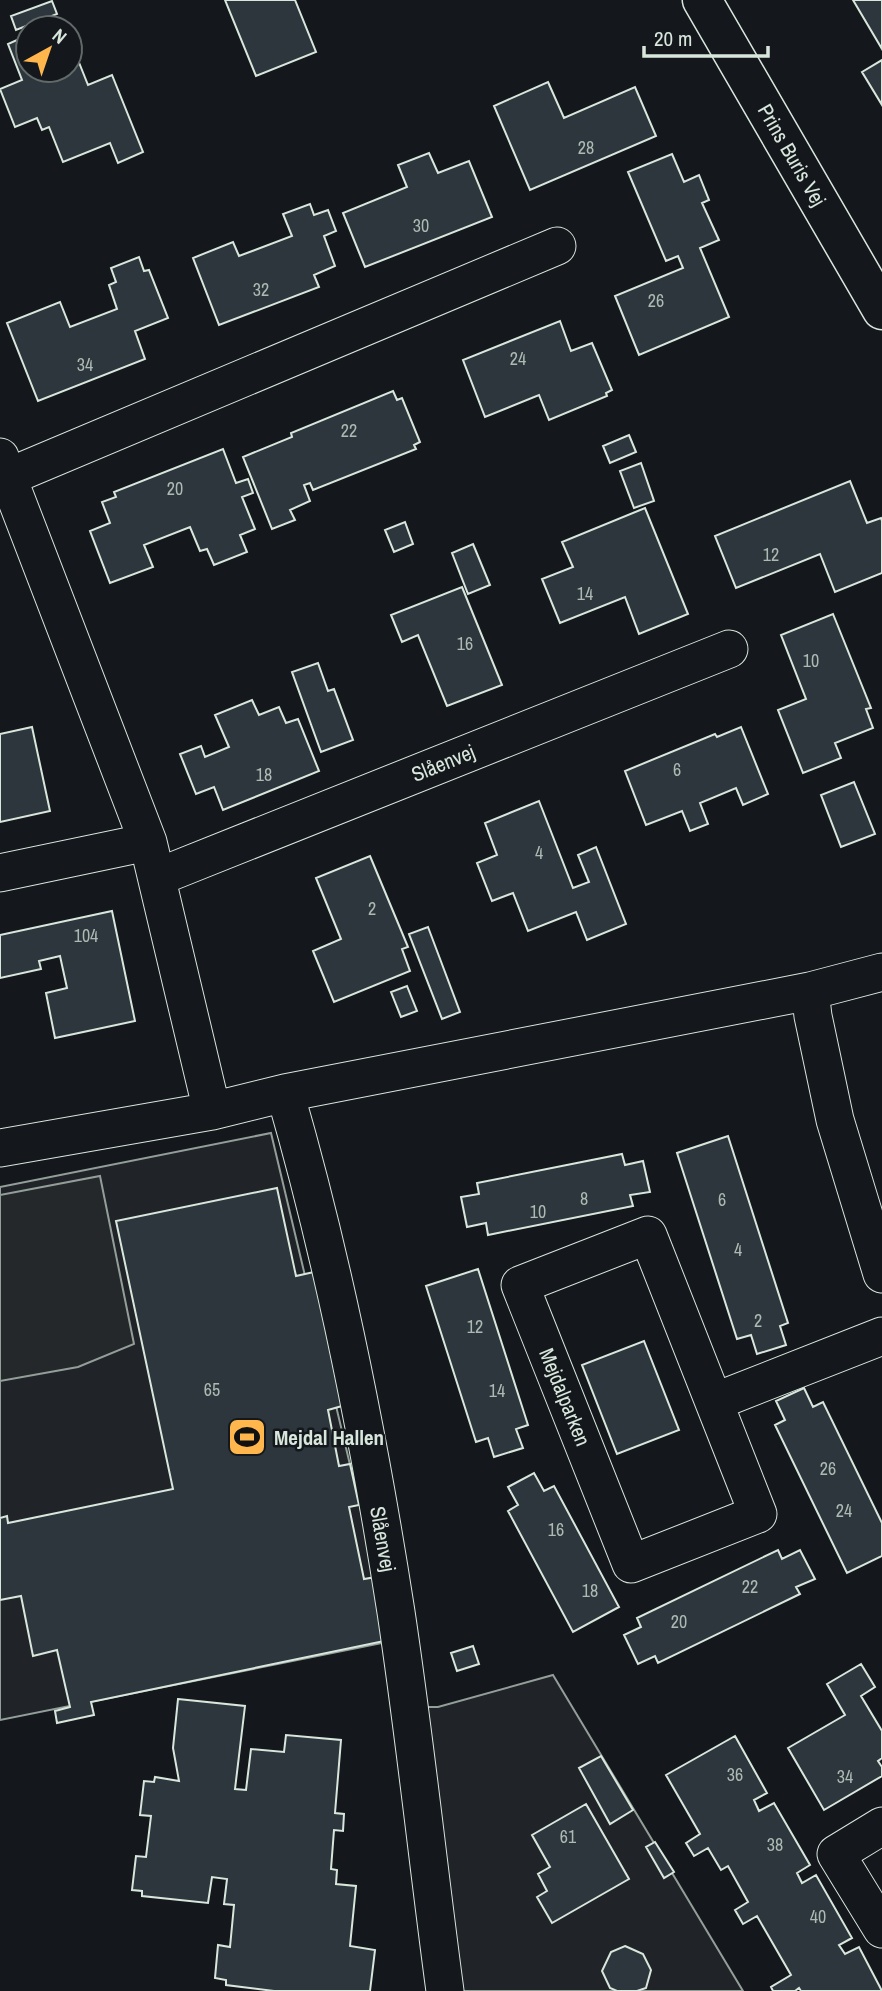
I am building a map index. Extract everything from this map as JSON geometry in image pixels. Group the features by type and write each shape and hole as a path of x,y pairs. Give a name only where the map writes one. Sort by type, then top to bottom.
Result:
{"street":[{"name":"Prins Buris Vej","path":"702,0 882,310"},
{"path":"212,1111 148,842 4,467 556,246"},
{"name":"Slåenvej","path":"158,877 729,649"},
{"path":"0,873 148,842"},
{"path":"0,1148 212,1111 285,1093 810,991 882,972"},
{"path":"810,991 835,1120 882,1274"},
{"name":"Slåenvej","path":"285,1093 310,1184 348,1349 396,1612 445,1991"},
{"name":"Mejdalparken","path":"648,1235 714,1402 758,1514 631,1564 520,1285 648,1235"},
{"path":"714,1402 882,1336"},
{"path":"882,1826 836,1854 882,1929"}],"shaded area":[{"name":"Mejdal Hallen","path":"271,1133 392,1641 0,1720 0,1187"},
{"path":"100,1176 134,1344 78,1367 0,1381 0,1195"},
{"path":"553,1675 743,1991 455,1991 422,1707 438,1707"}],"building":[{"path":"225,0 295,0 316,52 256,76"},
{"path":"853,0 882,0 882,49"},
{"path":"52,1 57,14 16,14"},
{"path":"14,41 14,59 8,44"},
{"path":"882,60 882,105 862,72"},
{"path":"84,75 88,85 112,75 143,152 118,163 110,143 63,162 49,127 42,130 37,118 15,127 0,89 14,83 84,84"},
{"path":"548,82 564,118 635,87 656,136 530,190 494,106"},
{"path":"429,153 438,173 469,161 492,217 365,267 343,213 407,187 398,165"},
{"path":"672,154 684,182 699,175 709,200 702,203 719,240 700,248 729,317 639,355 615,296 683,268 678,256 666,261 628,172"},
{"path":"310,204 314,215 328,210 336,231 324,236 335,266 314,275 319,287 219,325 193,258 233,242 239,256 292,236 283,214"},
{"path":"139,257 144,271 149,270 168,318 135,331 145,359 38,401 7,323 60,302 70,327 117,309 109,285 116,282 111,268"},
{"path":"560,321 571,351 592,343 612,390 606,393 607,396 549,420 539,395 485,417 463,360"},
{"path":"393,391 397,400 402,398 420,442 414,445 416,449 313,490 310,483 304,485 310,501 290,510 295,520 272,529 243,457 292,437 291,433"},
{"path":"629,435 636,452 610,463 603,446"},
{"path":"223,449 236,483 248,479 253,493 242,497 255,529 240,535 247,552 214,565 207,549 200,551 190,527 144,545 153,567 110,583 90,531 110,523 102,502 116,497 114,492"},
{"path":"641,463 654,501 634,508 620,471"},
{"path":"850,481 867,523 881,518 882,573 835,592 820,554 736,588 715,536"},
{"path":"645,508 688,614 639,634 625,597 560,623 542,579 573,567 562,542"},
{"path":"405,522 413,544 394,552 385,530"},
{"path":"473,544 490,585 468,594 452,553"},
{"path":"462,587 502,685 447,706 418,635 402,642 391,615"},
{"path":"833,614 871,708 866,709 873,728 835,743 841,758 803,773 778,710 806,699 781,635"},
{"path":"318,663 328,691 334,689 353,740 321,752 292,672"},
{"path":"252,700 259,715 279,707 286,723 298,719 319,771 223,810 214,787 196,794 180,754 201,746 205,757 229,747 215,715"},
{"path":"32,727 50,811 0,822 0,734"},
{"path":"741,727 768,794 743,805 736,788 700,803 708,824 690,831 682,811 646,825 625,771 715,734 717,737"},
{"path":"854,782 875,834 841,847 821,795"},
{"path":"539,801 573,888 589,882 578,855 596,847 626,924 587,940 576,912 528,931 513,893 492,901 477,863 497,855 485,823"},
{"path":"370,856 408,947 402,949 410,971 334,1002 313,951 341,939 316,878"},
{"path":"112,911 135,1021 55,1038 46,993 67,988 60,956 39,961 41,969 0,978 0,935"},
{"path":"428,927 460,1012 442,1019 409,934"},
{"path":"407,986 417,1011 401,1017 391,992"},
{"path":"728,1136 788,1323 780,1326 786,1345 757,1354 751,1335 737,1339 677,1153"},
{"path":"622,1154 625,1165 643,1161 650,1192 630,1195 633,1206 488,1235 486,1223 467,1227 461,1197 479,1194 477,1183"},
{"name":"Mejdal Hallen","path":"277,1188 296,1276 314,1272 342,1406 328,1410 339,1466 350,1464 359,1505 349,1507 364,1579 376,1577 389,1640 91,1702 94,1715 57,1723 55,1711 70,1707 57,1650 33,1656 21,1596 0,1600 0,1518 7,1516 8,1523 173,1489 116,1221"},
{"path":"478,1269 528,1425 516,1429 523,1448 494,1457 488,1438 476,1442 426,1286"},
{"path":"644,1341 679,1430 617,1454 582,1365"},
{"path":"804,1388 813,1407 823,1402 882,1523 882,1556 847,1573 775,1425 785,1420 776,1401"},
{"path":"534,1473 544,1491 554,1486 619,1607 573,1632 508,1511 518,1505 508,1487"},
{"path":"778,1550 782,1559 800,1550 815,1579 796,1587 800,1594 658,1663 655,1656 638,1664 624,1635 641,1627 637,1618"},
{"path":"473,1646 479,1664 457,1671 451,1653"},
{"path":"861,1664 875,1687 861,1696 882,1731 882,1758 878,1761 882,1767 882,1776 824,1810 788,1748 845,1715 827,1684"},
{"path":"178,1699 245,1706 235,1789 246,1790 251,1749 284,1752 286,1735 341,1740 335,1813 344,1814 343,1831 334,1830 331,1869 337,1870 336,1884 356,1886 350,1946 375,1950 370,1991 274,1991 226,1985 226,1980 215,1978 218,1945 230,1947 234,1905 224,1904 227,1879 212,1877 208,1903 142,1896 142,1891 132,1890 136,1856 146,1857 151,1816 140,1815 144,1781 154,1782 155,1777 179,1781 173,1748"},
{"path":"735,1736 767,1793 754,1800 759,1811 774,1803 810,1865 797,1873 802,1883 816,1875 852,1938 839,1945 845,1954 859,1947 882,1991 801,1991 799,1988 795,1991 773,1991 771,1987 791,1975 757,1916 743,1924 735,1910 748,1902 728,1866 721,1870 708,1848 694,1856 686,1843 700,1834 666,1775"},
{"path":"601,1756 633,1810 610,1824 579,1768"},
{"path":"586,1804 629,1879 552,1923 537,1897 547,1891 538,1874 550,1867 532,1835"},
{"path":"655,1842 674,1872 664,1878 646,1847"},
{"path":"625,1946 643,1954 651,1970 646,1988 617,1991 610,1988 602,1971 611,1952"}],"place":[{"name":"Mejdal Hallen","path":"247,1437"}]}
